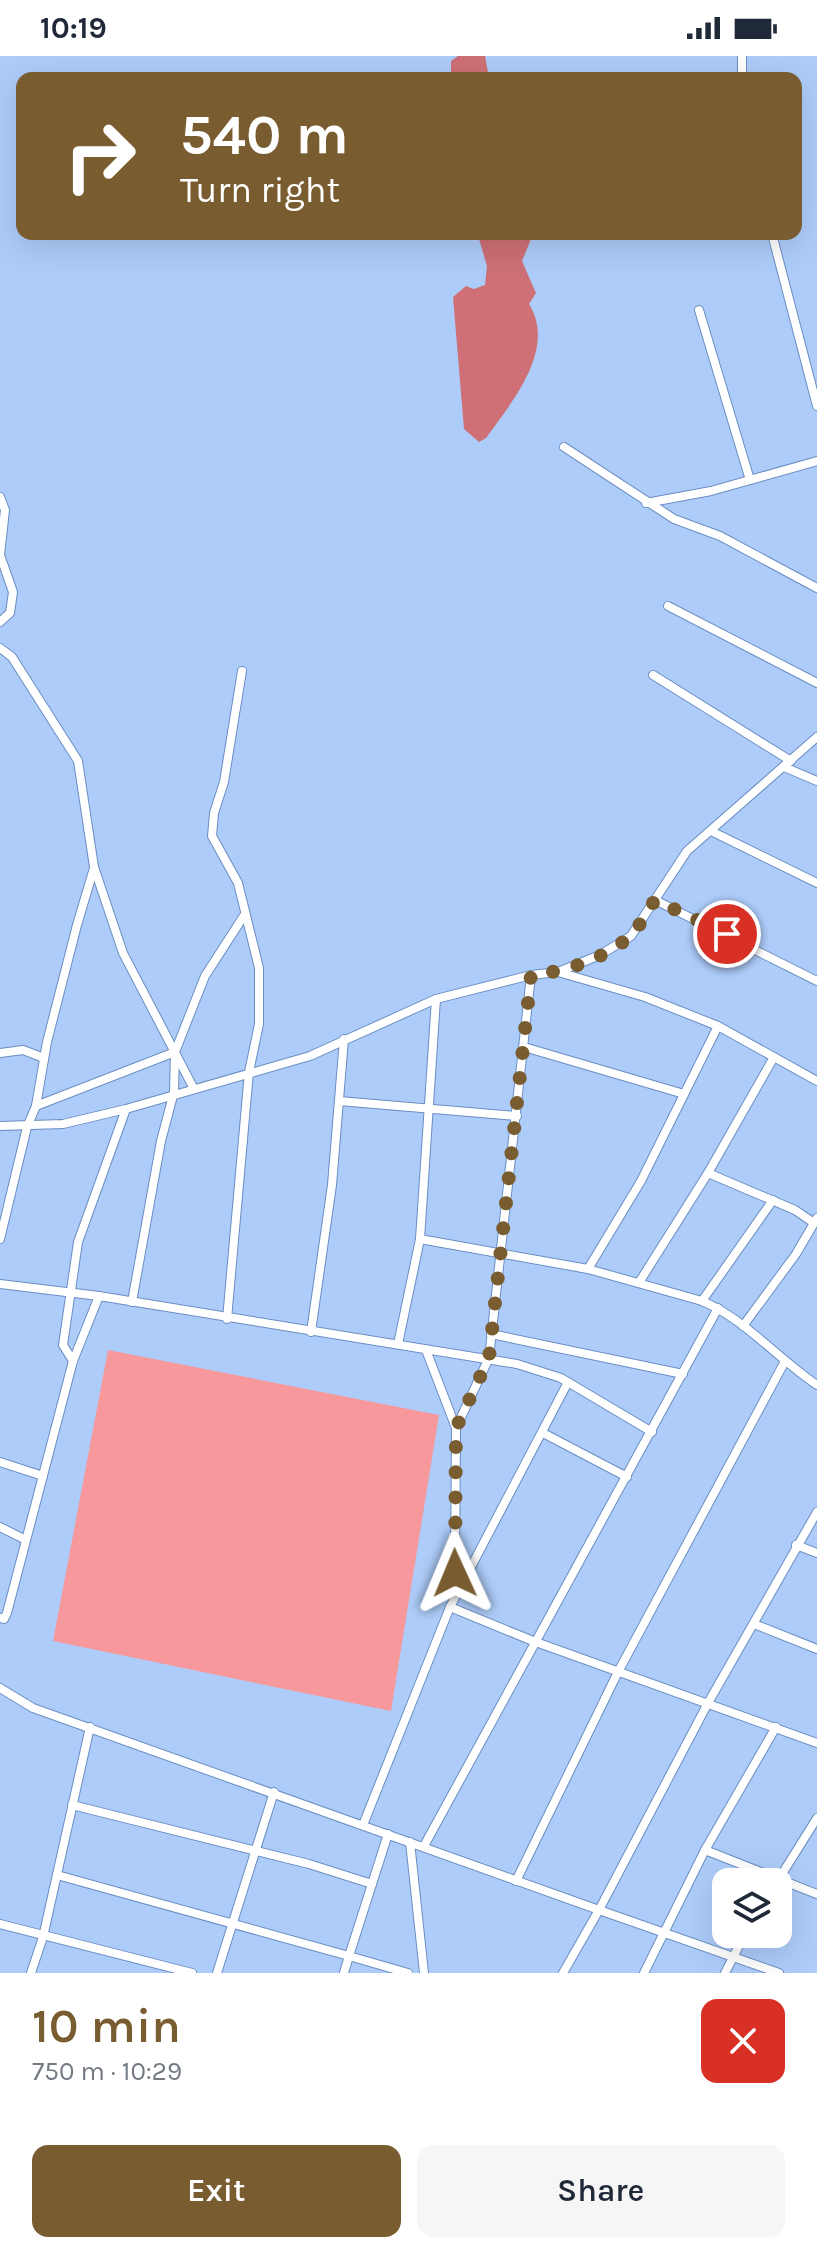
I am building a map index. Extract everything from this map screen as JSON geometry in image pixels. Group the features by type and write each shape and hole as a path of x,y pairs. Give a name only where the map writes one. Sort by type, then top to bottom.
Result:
{"street":[{"path":"774,240 817,406"},
{"path":"699,310 750,480"},
{"path":"564,447 674,519 720,536 817,588"},
{"path":"646,503 750,480 817,461"},
{"path":"0,497 5,510 0,555 13,592 10,613 0,622"},
{"path":"668,606 817,683"},
{"path":"0,648 12,657 78,761 94,867 123,953 194,1089"},
{"path":"227,1319 249,1072 259,1024 259,968 238,883 212,836 242,671"},
{"path":"653,675 817,781"},
{"path":"0,1126 63,1124 126,1109 174,1092 310,1056 436,999 531,975 558,972 600,955 631,936 687,851 817,737"},
{"path":"711,831 817,883"},
{"path":"0,1239 3,1208 36,1106 44,1058 94,867"},
{"path":"655,900 817,981"},
{"path":"132,1302 161,1141 174,1092 175,1052 205,976 245,914"},
{"path":"558,972 645,997 718,1026 817,1081"},
{"path":"456,1428 489,1358 531,975"},
{"path":"398,1344 420,1239 436,999"},
{"path":"588,1269 641,1181 718,1026"},
{"path":"311,1332 332,1185 344,1039"},
{"path":"524,1047 684,1094"},
{"path":"0,1053 23,1050 44,1058"},
{"path":"36,1106 175,1052"},
{"path":"640,1281 708,1173 774,1057"},
{"path":"339,1101 429,1111 517,1116"},
{"path":"73,1361 63,1345 68,1292 78,1242 126,1109"},
{"path":"708,1173 815,1220 796,1254 743,1326"},
{"path":"702,1301 773,1200"},
{"path":"420,1239 588,1269 640,1281 702,1301 743,1326 784,1363 817,1385"},
{"path":"0,1284 99,1296 227,1319 489,1358 550,1372 652,1432"},
{"path":"0,1618 4,1619 7,1613 73,1361 99,1296"},
{"path":"424,1846 533,1641 652,1432 718,1308"},
{"path":"491,1334 683,1374"},
{"path":"426,1350 456,1428 455,1573 466,1577"},
{"path":"516,1881 618,1672 784,1363"},
{"path":"363,1825 450,1607 567,1384"},
{"path":"543,1433 627,1477"},
{"path":"0,1462 43,1476"},
{"path":"563,1973 708,1703 817,1512"},
{"path":"0,1527 24,1539"},
{"path":"796,1545 817,1553"},
{"path":"450,1607 533,1641 817,1743"},
{"path":"754,1624 817,1649"},
{"path":"0,1688 33,1708 779,1973"},
{"path":"31,1973 43,1937 90,1727"},
{"path":"644,1973 661,1933 705,1850 776,1727"},
{"path":"217,1973 274,1792"},
{"path":"72,1805 372,1884"},
{"path":"785,1868 817,1818"},
{"path":"344,1973 388,1834"},
{"path":"410,1842 424,1973"},
{"path":"705,1850 747,1868"},
{"path":"57,1875 408,1973"},
{"path":"792,1886 817,1894"},
{"path":"0,1924 192,1973"},
{"path":"725,1973 736,1948"}],"shaded area":[{"path":"458,56 485,56 488,72 451,72 451,61"},
{"path":"479,240 531,240 522,261 536,293 529,304 536,321 538,339 535,357 518,392 486,438 479,442 464,429 453,297 466,286 474,289 485,285 487,266"},
{"path":"108,1350 439,1415 391,1711 53,1641"}],"route":[{"path":"455,1573 456,1428 489,1358 531,975 558,972 600,955 631,936 655,900 727,934"}]}
